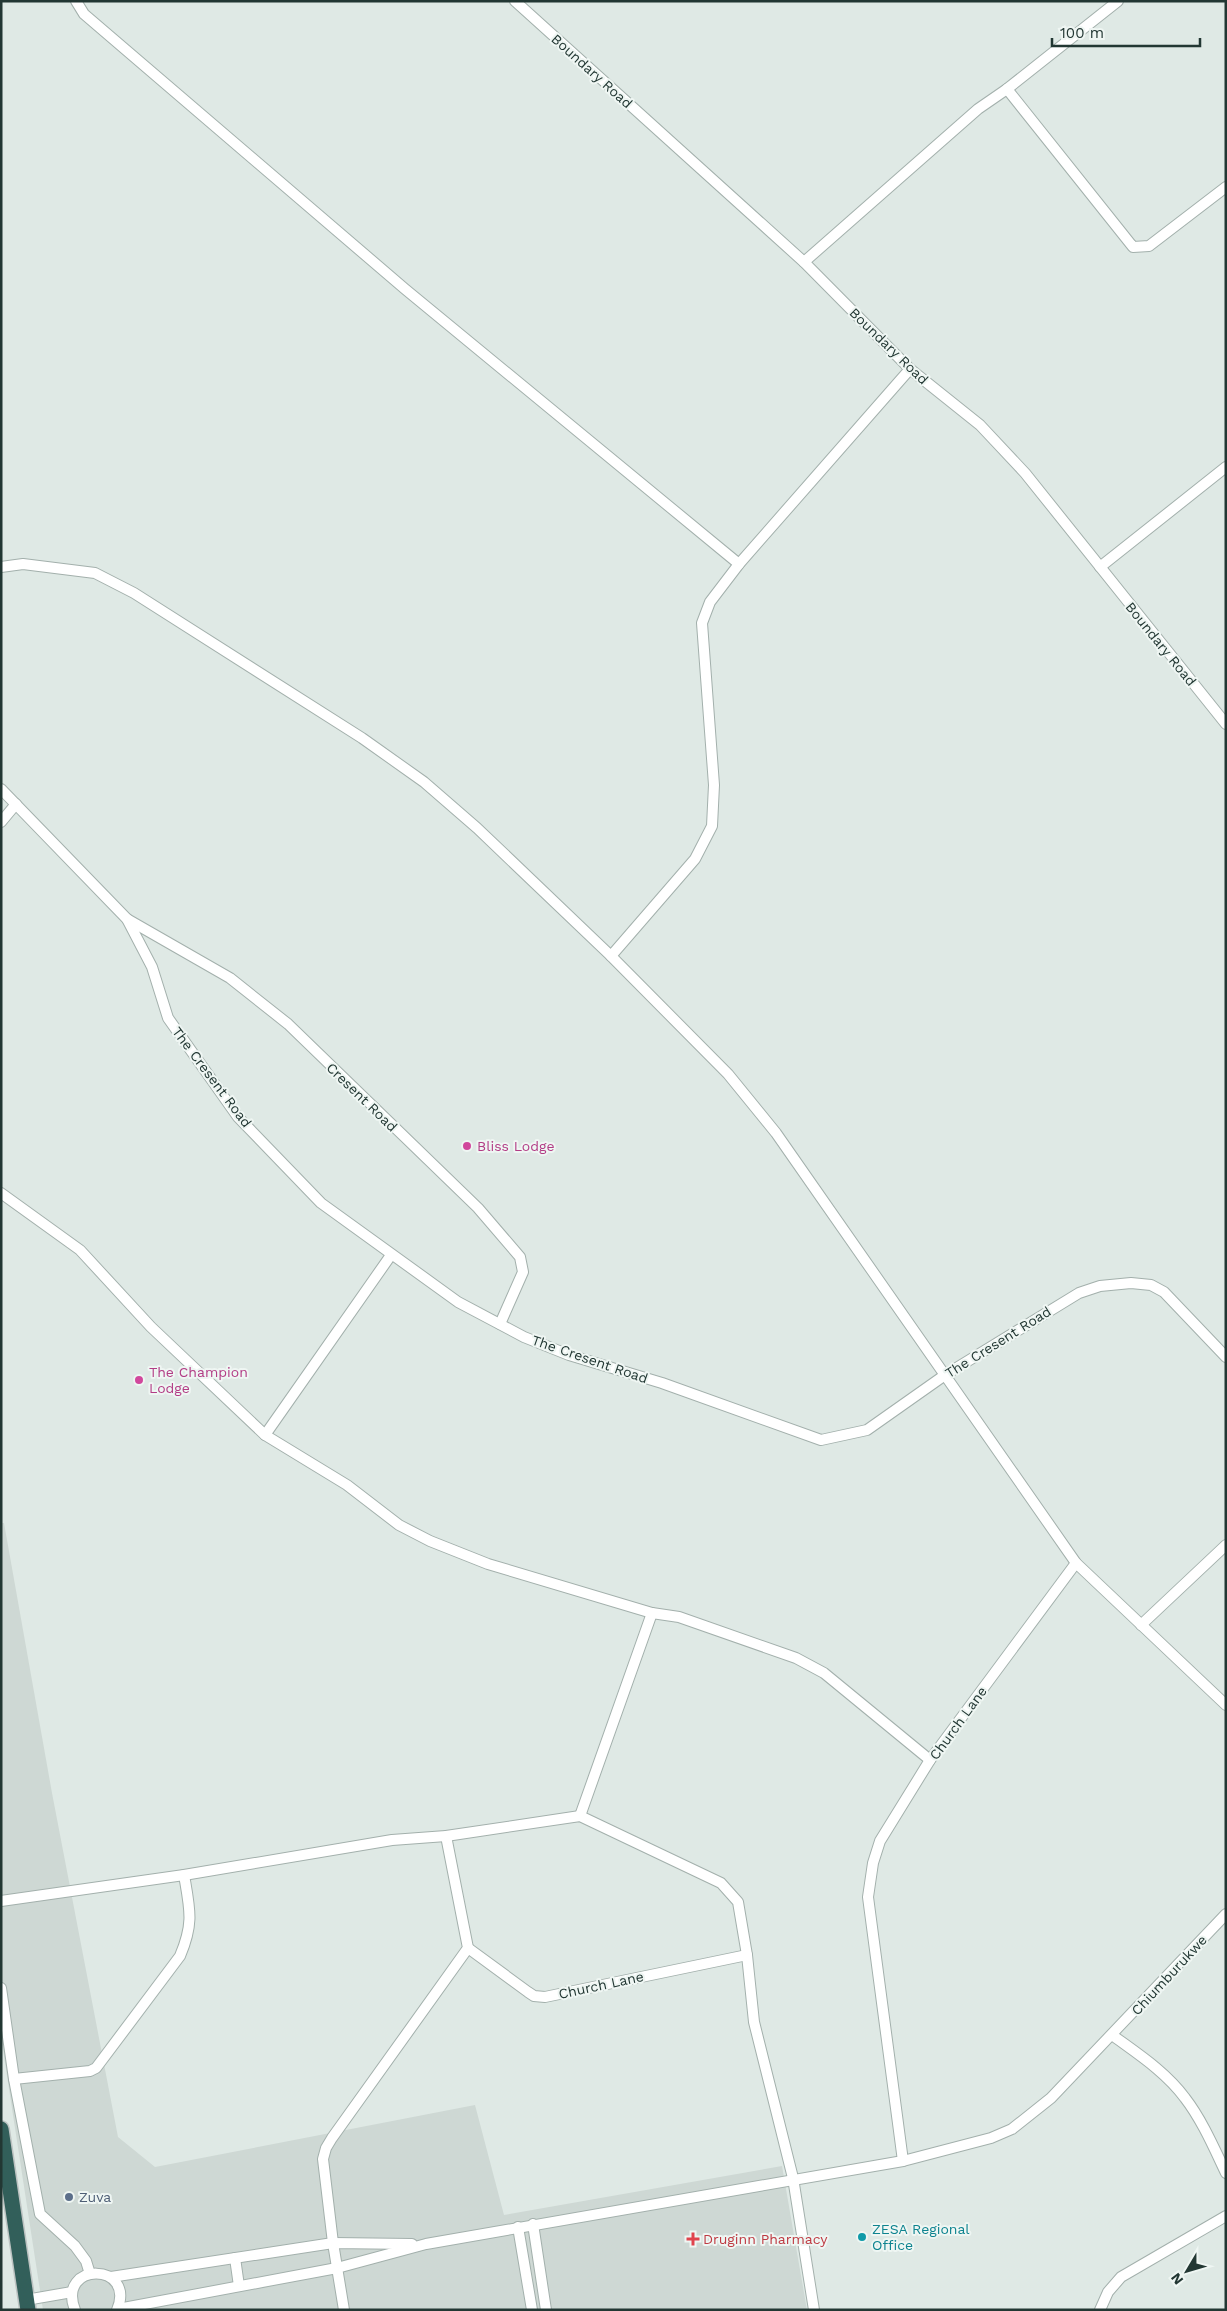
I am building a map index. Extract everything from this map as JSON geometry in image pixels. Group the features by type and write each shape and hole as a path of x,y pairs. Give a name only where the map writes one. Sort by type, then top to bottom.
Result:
{"highway":[{"path":"1,2129 27,2305"}],"street":[{"path":"76,1 84,14 405,290 739,564"},
{"name":"Boundary Road","path":"515,1 804,262 910,368 980,425 1025,473 1226,724"},
{"path":"804,262 978,109 1007,89 1118,1"},
{"path":"1007,89 1133,247 1149,246 1226,187"},
{"path":"611,956 695,859 712,826 714,785 702,623 710,602 739,564 910,368"},
{"path":"1100,567 1226,467"},
{"path":"1,567 23,564 95,573 134,593 362,738 424,782 477,828 611,956 728,1074 776,1132 1076,1563 1226,1705"},
{"name":"The Cresent Road","path":"1,789 126,919 152,966 168,1018 238,1117 321,1203 458,1302 524,1337 569,1355 662,1383 821,1440 867,1430 945,1376 1079,1293 1100,1286 1131,1283 1151,1285 1164,1292 1226,1357"},
{"path":"1,822 16,804"},
{"name":"Cresent Road","path":"126,919 230,978 288,1024 478,1208 520,1257 523,1272 500,1324"},
{"path":"1,1193 80,1250 151,1327 265,1435 347,1485 399,1525 430,1541 488,1564 652,1613 679,1617 796,1658 817,1670 863,1704 930,1760"},
{"path":"265,1435 391,1255"},
{"path":"1141,1625 1226,1545"},
{"name":"Church Lane","path":"902,2160 868,1897 872,1863 880,1841 930,1760 1076,1563"},
{"path":"580,1816 652,1613"},
{"path":"1,1901 184,1875 392,1840 446,1836 580,1816 721,1883 738,1902 747,1955 754,2022 793,2178 814,2310"},
{"path":"344,2310 333,2243 323,2159 326,2148 468,1948 446,1836"},
{"path":"14,2079 90,2071 96,2068 180,1956 188,1937 191,1917 184,1875"},
{"name":"Chiumburukwe","path":"426,2244 902,2160 990,2138 1012,2129 1051,2098 1226,1914"},
{"name":"Church Lane","path":"468,1948 534,1996 545,1997 747,1955"},
{"path":"1,1988 14,2079 40,2214 75,2246 86,2261 90,2274"},
{"path":"1112,2035 1154,2065 1185,2097 1207,2133 1226,2173"},
{"path":"1100,2310 1108,2292 1121,2277 1226,2216"},
{"path":"532,2224 546,2310"},
{"path":"518,2227 532,2310"},
{"path":"111,2277 333,2243 426,2244"},
{"path":"75,2310 72,2292 77,2282 90,2274 100,2272 111,2277 118,2286 121,2297 118,2309 337,2268 426,2244"},
{"path":"235,2258 239,2286"},
{"path":"27,2305 72,2292"}],"shaded area":[{"path":"1,1523 4,1523 52,1793 118,2137 155,2167 475,2105 504,2215 782,2166 807,2310 43,2310 1,2037"}],"place":[{"name":"Bliss Lodge","path":"467,1146"},
{"name":"The Champion Lodge","path":"139,1380"},
{"name":"Zuva","path":"69,2197"},
{"name":"ZESA Regional Office","path":"862,2237"},
{"name":"Druginn Pharmacy","path":"693,2239"}]}
